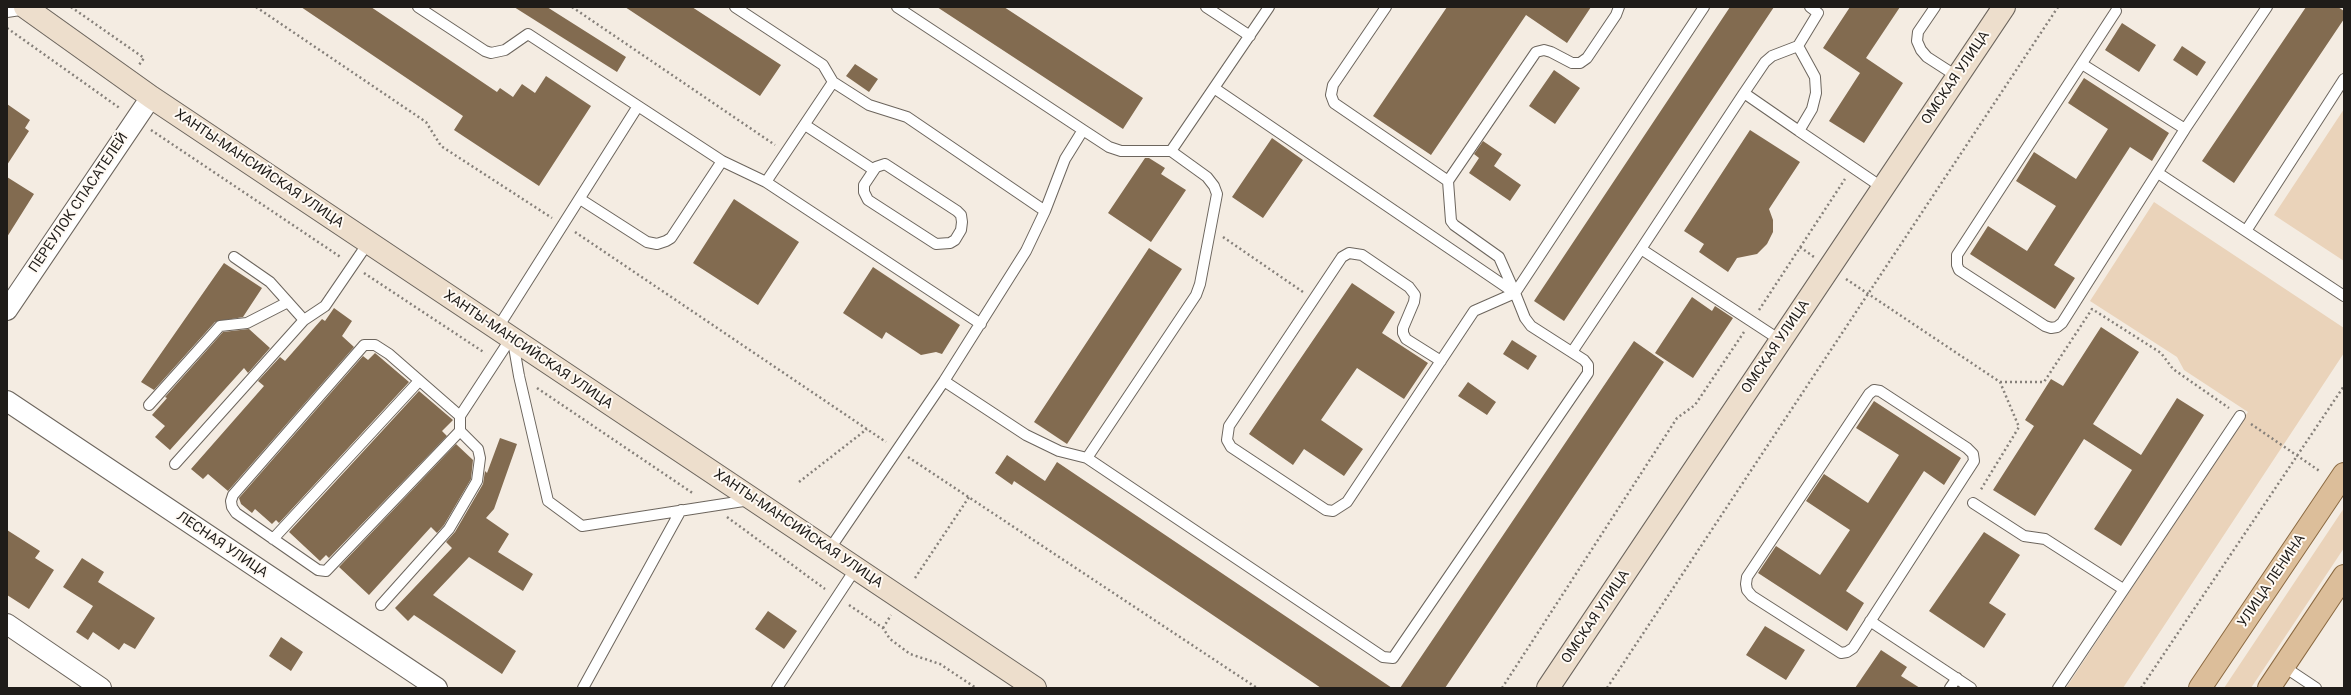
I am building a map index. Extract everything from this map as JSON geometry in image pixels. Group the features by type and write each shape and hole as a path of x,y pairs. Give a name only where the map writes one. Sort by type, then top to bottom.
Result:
{"main road":[{"name":"ОМСКАЯ УЛИЦА","path":"1548,688 2004,7"},
{"name":"ХАНТЫ-МАНСИЙСКАЯ УЛИЦА","path":"20,9 1035,688"},
{"name":"УЛИЦА ЛЕНИНА","path":"2200,688 2341,478"},
{"path":"2269,688 2344,576"}],"street":[{"name":"ПЕРЕУЛОК СПАСАТЕЛЕЙ","path":"7,310 151,97"},
{"name":"ЛЕСНАЯ УЛИЦА","path":"7,401 437,688"},
{"path":"7,624 102,688"}],"lane":[{"path":"418,7 485,51 492,53 505,50 528,34 722,161 766,182 981,324"},
{"path":"735,7 823,65 833,82 869,105 907,117 1045,211"},
{"path":"897,7 1109,147 1121,151 1171,150 1207,177 1214,186 1217,194 1196,295 1087,458"},
{"path":"1206,7 1250,36"},
{"path":"1171,150 1269,7"},
{"path":"1386,7 1333,85 1331,95 1334,103 1448,181"},
{"path":"944,381 1026,435 1059,451 1087,458 1383,657 1393,658 1588,373 1588,365 1572,352 1531,326 1525,318 1499,257 1454,225 1451,221 1448,181 1536,52 1544,50 1572,63 1580,63 1587,58 1616,15 1619,7"},
{"path":"1440,361 1406,339 1403,333 1402,328 1414,302 1415,295 1409,287 1362,255 1349,253 1342,257 1228,426 1226,433 1227,440 1231,447 1326,510 1333,512 1347,502 1440,361 1478,308 1515,293 1704,7"},
{"path":"1572,352 1765,62 1772,56 1798,46 1820,10 1810,7"},
{"path":"1935,7 1918,32 1917,41 1926,57 1958,77"},
{"path":"2116,11 1956,255 1959,270 2045,326 2057,327 2062,323 2185,129 2267,7"},
{"path":"1798,46 1815,77 1816,93 1812,109 1799,131"},
{"path":"2082,64 2185,129"},
{"path":"2246,231 2344,80"},
{"path":"766,182 833,82"},
{"path":"1214,88 1515,293"},
{"path":"1744,93 1883,188"},
{"path":"460,416 381,348 369,344 360,349 233,495 231,501 236,513 318,570 326,571 460,431 460,416 507,335 563,225 638,106"},
{"path":"805,125 874,170"},
{"path":"829,550 944,381 1026,251 1045,211 1065,159 1083,130"},
{"path":"580,199 647,242 657,244 666,242 671,238 722,161"},
{"path":"880,164 889,165 957,210 961,215 962,222 961,230 955,240 950,243 936,244 868,200 864,192 864,185 874,170 880,164"},
{"path":"2158,173 2344,296"},
{"path":"175,464 304,320 320,310 332,298 368,242"},
{"path":"1641,249 1750,322 1780,340"},
{"path":"234,257 265,277 304,320"},
{"path":"148,405 220,326 247,323 288,302"},
{"path":"507,335 519,376 548,501 582,526 753,499"},
{"path":"273,539 419,381"},
{"path":"1874,390 1880,391 1967,448 1973,454 1974,461 1870,621 1853,648 1841,653 1752,596 1747,590 1746,584 1747,577 1869,394 1874,390"},
{"path":"2058,688 2240,416"},
{"path":"381,605 449,529 477,480 480,458 478,449 460,431"},
{"path":"1973,503 2024,536 2045,539 2123,589"},
{"path":"583,688 681,510"},
{"path":"776,688 856,568"},
{"path":"1870,621 1972,688"},
{"path":"2283,666 2316,688"},
{"path":"1950,688 1957,678"}],"path":[{"path":"256,7 426,122 441,146 563,225 897,450 1257,688"},
{"path":"572,7 786,152"},
{"path":"1607,688 2058,7"},
{"path":"1502,688 1677,418 1695,404 1853,167"},
{"path":"1211,228 1314,299"},
{"path":"1800,247 2000,382 2019,427 1973,503"},
{"path":"2000,382 2044,382 2092,309 2161,353 2173,369 2298,456 2341,478"},
{"path":"2141,688 2344,386"},
{"path":"799,482 867,429"},
{"path":"915,578 969,497"},
{"path":"883,628 893,612"}],"shaded area":[{"path":"2344,109 2344,261 2274,215"},
{"path":"2154,202 2344,328 2344,353 2123,688 2066,688 2248,412 2184,370 2177,357 2090,301"},
{"path":"2344,508 2344,548 2251,688 2224,688"}],"building":[{"path":"301,7 371,7 497,92 500,88 513,97 522,84 535,93 546,76 591,106 539,186 454,130 463,116"},
{"path":"514,7 547,7 626,57 617,72"},
{"path":"625,7 692,7 781,65 760,96"},
{"path":"937,7 1004,7 1143,98 1123,129"},
{"path":"1447,7 1591,7 1567,43 1526,15 1431,155 1373,116"},
{"path":"1730,7 1774,7 1564,321 1534,301"},
{"path":"1850,7 1900,7 1866,58 1903,83 1864,143 1829,121 1860,73 1823,48"},
{"path":"2306,7 2338,7 2344,11 2344,19 2234,183 2202,161"},
{"path":"2122,23 2156,45 2139,72 2105,50"},
{"path":"2182,46 2206,62 2197,76 2173,60"},
{"path":"855,64 878,79 869,92 846,76"},
{"path":"1554,70 1580,88 1555,124 1529,106"},
{"path":"2084,78 2169,133 2152,161 2130,147 2054,265 2075,278 2055,309 1970,254 1988,226 2027,251 2056,206 2016,181 2034,152 2076,179 2108,129 2068,103"},
{"path":"7,104 30,120 25,128 29,131 7,165"},
{"path":"1750,130 1800,162 1769,209 1773,220 1773,232 1767,244 1757,254 1737,258 1728,272 1699,252 1704,244 1684,231"},
{"path":"1272,138 1303,160 1263,218 1232,197"},
{"path":"1483,141 1502,154 1494,166 1521,185 1510,201 1469,173 1479,158 1474,154"},
{"path":"1145,158 1149,158 1165,168 1161,174 1186,190 1151,242 1108,213"},
{"path":"7,177 34,194 7,237"},
{"path":"734,199 799,242 758,305 693,263"},
{"path":"1149,248 1182,269 1067,444 1034,422"},
{"path":"224,263 262,288 243,317 215,322 154,390 141,382"},
{"path":"873,267 960,325 942,354 936,352 921,355 886,332 882,339 843,313"},
{"path":"1352,283 1395,312 1382,333 1428,363 1404,399 1357,368 1321,420 1363,449 1344,476 1304,449 1293,465 1249,434"},
{"path":"1692,297 1712,311 1715,306 1733,318 1693,378 1655,353"},
{"path":"334,308 352,321 342,336 354,347 228,491 208,474 203,479 191,469 264,386 258,381 280,357 285,361 322,319 325,321"},
{"path":"2101,327 2139,352 2093,424 2141,455 2177,398 2204,415 2121,546 2094,529 2132,470 2084,439 2035,516 1993,490 2034,426 2025,420 2051,379 2063,386"},
{"path":"249,329 270,348 248,373 244,368 170,450 155,437 165,426 152,415 167,398 165,397 223,332"},
{"path":"1512,340 1537,356 1528,370 1503,354"},
{"path":"1634,341 1664,362 1445,688 1400,688"},
{"path":"375,353 409,382 279,523 276,520 272,524 255,509 252,513 241,504 239,498 363,356 368,360"},
{"path":"1468,382 1496,402 1487,415 1458,396"},
{"path":"419,391 453,420 442,431 447,436 329,558 326,555 320,561 289,532"},
{"path":"1874,401 1961,458 1944,485 1924,471 1846,591 1864,603 1847,631 1758,573 1776,546 1820,575 1850,530 1806,501 1824,474 1868,503 1899,455 1856,428"},
{"path":"500,438 517,444 494,509 486,518 509,534 498,552 533,574 523,591 469,557 433,595 516,651 502,674 414,615 408,621 395,608 452,548 446,542 455,532 483,484 485,471 487,473"},
{"path":"456,444 473,460 471,479 444,525 437,533 431,527 369,595 339,567"},
{"path":"1007,455 1045,481 1057,462 1392,688 1321,688 1014,481 1012,485 995,473"},
{"path":"7,530 40,551 35,558 54,570 29,609 7,595"},
{"path":"1984,532 2020,555 1989,603 2006,614 1984,648 1929,611"},
{"path":"82,558 104,572 98,582 155,618 135,649 124,643 119,650 93,632 88,640 76,632 93,606 63,587"},
{"path":"768,611 797,631 784,649 755,629"},
{"path":"1765,626 1805,650 1786,680 1746,655"},
{"path":"281,637 303,652 291,671 269,656"},
{"path":"1881,650 1907,667 1901,676 1920,688 1855,688"}]}
